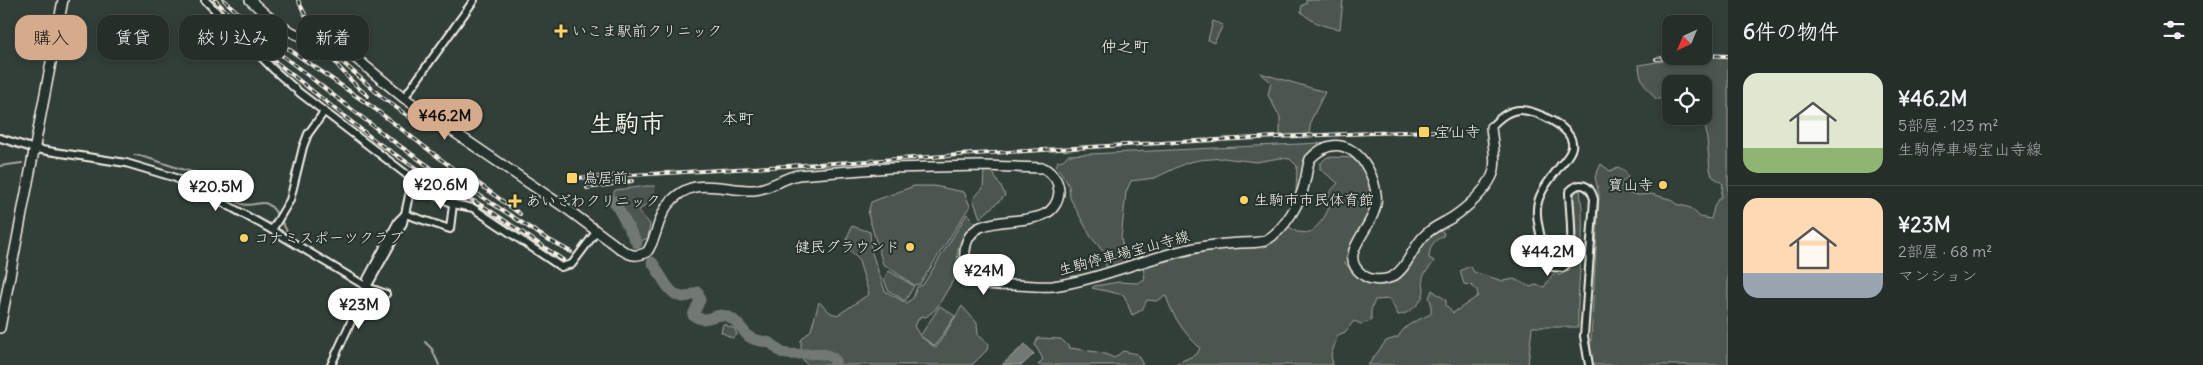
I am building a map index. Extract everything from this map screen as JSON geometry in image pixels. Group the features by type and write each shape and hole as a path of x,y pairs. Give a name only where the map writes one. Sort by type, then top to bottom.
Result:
{"main road":[{"path":"0,328 62,0"},
{"path":"250,0 273,28 297,36"},
{"name":"生駒停車場宝山寺線","path":"357,60 378,75 404,98 567,208 596,232 628,254 639,256 647,252 651,246 658,223 668,206 683,192 699,186 756,190 787,177 889,168 1031,166 1044,168 1056,180 1059,189 1058,200 1054,209 1047,215 1036,218 1007,220 982,228 968,239 965,247 965,264 976,278 988,284 1052,286 1101,275 1178,252 1216,245 1266,240 1280,228 1296,205 1302,193 1310,159 1324,150 1344,147 1356,153 1368,167 1377,196 1376,210 1354,248 1351,257 1352,262 1357,269 1369,278 1384,280 1399,272 1426,234 1466,207 1492,176 1494,163 1491,127"}],"street":[{"path":"205,0 286,81 406,174 412,182 453,204 465,205 479,212 561,267 572,264 596,232"},
{"path":"404,98 474,0"},
{"path":"1491,127 1506,114 1521,110 1533,112 1557,124 1568,132 1572,139 1572,148 1568,156 1542,193 1536,209 1545,257 1552,267 1563,268 1568,263 1571,247 1569,192 1577,185 1582,184 1590,187 1592,191 1594,198 1584,336 1589,365"},
{"path":"272,230 290,200 308,134 324,112"},
{"path":"0,138 35,149 126,163 173,177 195,187 272,230 368,287 386,294"},
{"path":"331,365 368,287 403,223 412,182"},
{"path":"405,214 450,229 453,204"}],"shaded area":[{"path":"1306,0 1343,0 1340,29 1319,24 1301,12 1302,5 1306,4"},
{"path":"1213,21 1223,25 1214,43 1208,40"},
{"path":"1712,56 1728,58 1728,365 1593,365 1590,357 1599,195 1595,177 1601,164 1610,171 1618,167 1625,171 1628,177 1621,183 1624,192 1639,195 1651,194 1670,199 1676,204 1691,208 1700,217 1711,219 1715,204 1721,197 1723,184 1712,176 1704,125 1712,125 1712,75 1662,75 1662,99 1656,99 1642,79 1639,65 1662,61 1662,65 1712,65"},
{"path":"1260,73 1325,92 1311,120 1309,135 1280,137 1280,117 1268,95 1271,82"},
{"path":"1320,143 1304,161 1298,191 1296,192 1297,166 1290,159 1280,158 1256,162 1223,158 1199,160 1186,163 1155,178 1131,181 1126,192 1121,239 1126,258 1125,263 1108,269 1105,264 1106,255 1091,237 1070,198 1069,186 1056,167 1058,161 1063,160 1068,155"},
{"path":"1327,157 1357,158 1368,175 1373,190 1369,213 1349,248 1345,263 1359,276 1375,284 1391,282 1408,269 1419,247 1427,238 1439,229 1444,233 1443,236 1434,242 1431,248 1429,258 1434,261 1423,277 1424,289 1419,303 1412,310 1398,315 1390,299 1375,300 1371,310 1371,321 1361,324 1354,321 1345,332 1338,335 1331,355 1333,365 1173,365 1197,354 1200,348 1180,324 1166,296 1156,301 1147,300 1142,310 1132,315 1124,295 1092,288 1094,286 1119,282 1137,283 1145,279 1143,267 1212,250 1244,246 1286,225 1297,232 1310,233 1328,211 1328,194 1338,183 1320,169 1320,164"},
{"path":"987,170 993,171 1005,196 980,218 973,199 983,188 984,172"},
{"path":"655,186 652,198 638,211 650,224 648,238 639,242 612,202 615,190"},
{"name":"健民グラウンド","path":"914,186 934,186 964,192 970,206 920,284 914,285 883,264 868,214 871,202"},
{"path":"1580,190 1582,241 1578,293 1578,327 1532,327 1528,365 1368,365 1386,341 1398,337 1408,326 1431,314 1429,298 1432,290 1446,300 1446,305 1453,313 1478,296 1477,290 1471,285 1464,284 1460,271 1470,266 1474,272 1503,281 1514,279 1531,287 1535,285 1544,287 1553,274 1560,275 1570,269 1574,262 1571,210 1575,191"},
{"path":"967,214 977,224 963,238 958,249 957,255 960,269 936,309 926,317 921,316 914,326 920,336 936,348 962,306 977,323 978,335 989,344 987,350 972,365 807,365 801,357 801,340 811,330 819,302 831,313 838,315 869,294 858,258 844,245 852,226 870,232 871,250 885,291 906,303 913,298 917,287 923,285"},
{"path":"889,271 914,286 905,301 888,290 884,279"},
{"path":"940,306 955,316 935,346 920,336"},
{"path":"723,324 735,329 737,335 732,338 721,332"},
{"path":"1038,338 1061,339 1070,348 1103,353 1114,358 1123,351 1137,354 1143,365 1038,365 1043,359 1035,345"},
{"path":"1025,344 1034,354 1022,365 1002,365"}],"waterway":[{"path":"134,155 220,178 238,202 248,205 265,203 278,216"},
{"path":"0,166 22,163"},
{"path":"614,201 637,243"},
{"path":"281,220 288,233"},
{"path":"652,262 668,288 677,295 686,297 698,292 700,300 693,315 698,318 707,319 724,315 737,323 751,338 770,343 783,353 824,354 835,360 835,365"},
{"path":"425,342 432,349 439,365"}],"railway":[{"path":"215,0 276,62 378,143 414,167 486,208 563,260"},
{"path":"224,0 241,15"},
{"path":"298,0 327,52 346,75 368,96"},
{"path":"287,48 375,109 476,186"},
{"path":"1712,55 1728,56"},
{"path":"1656,59 1662,58"},
{"path":"287,59 390,139 444,177"},
{"path":"340,60 383,98 416,122"},
{"path":"572,178 1112,146 1448,129"},
{"path":"440,170 544,237 571,252"},
{"path":"474,180 520,214"},
{"path":"587,188 632,181"}],"place":[{"name":"いこま駅前クリニック","path":"561,31"},
{"name":"宝山寺","path":"1424,132"},
{"name":"鳥居前","path":"572,178"},
{"name":"寶山寺","path":"1663,185"},
{"name":"生駒市市民体育館","path":"1244,200"},
{"name":"あいざわクリニック","path":"515,201"},
{"name":"コナミスポーツクラブ","path":"244,238"},
{"name":"健民グラウンド","path":"910,247"}],"district":[{"name":"仲之町","path":"1125,46"},
{"name":"本町","path":"738,118"},
{"name":"生駒市","path":"627,123"}]}
